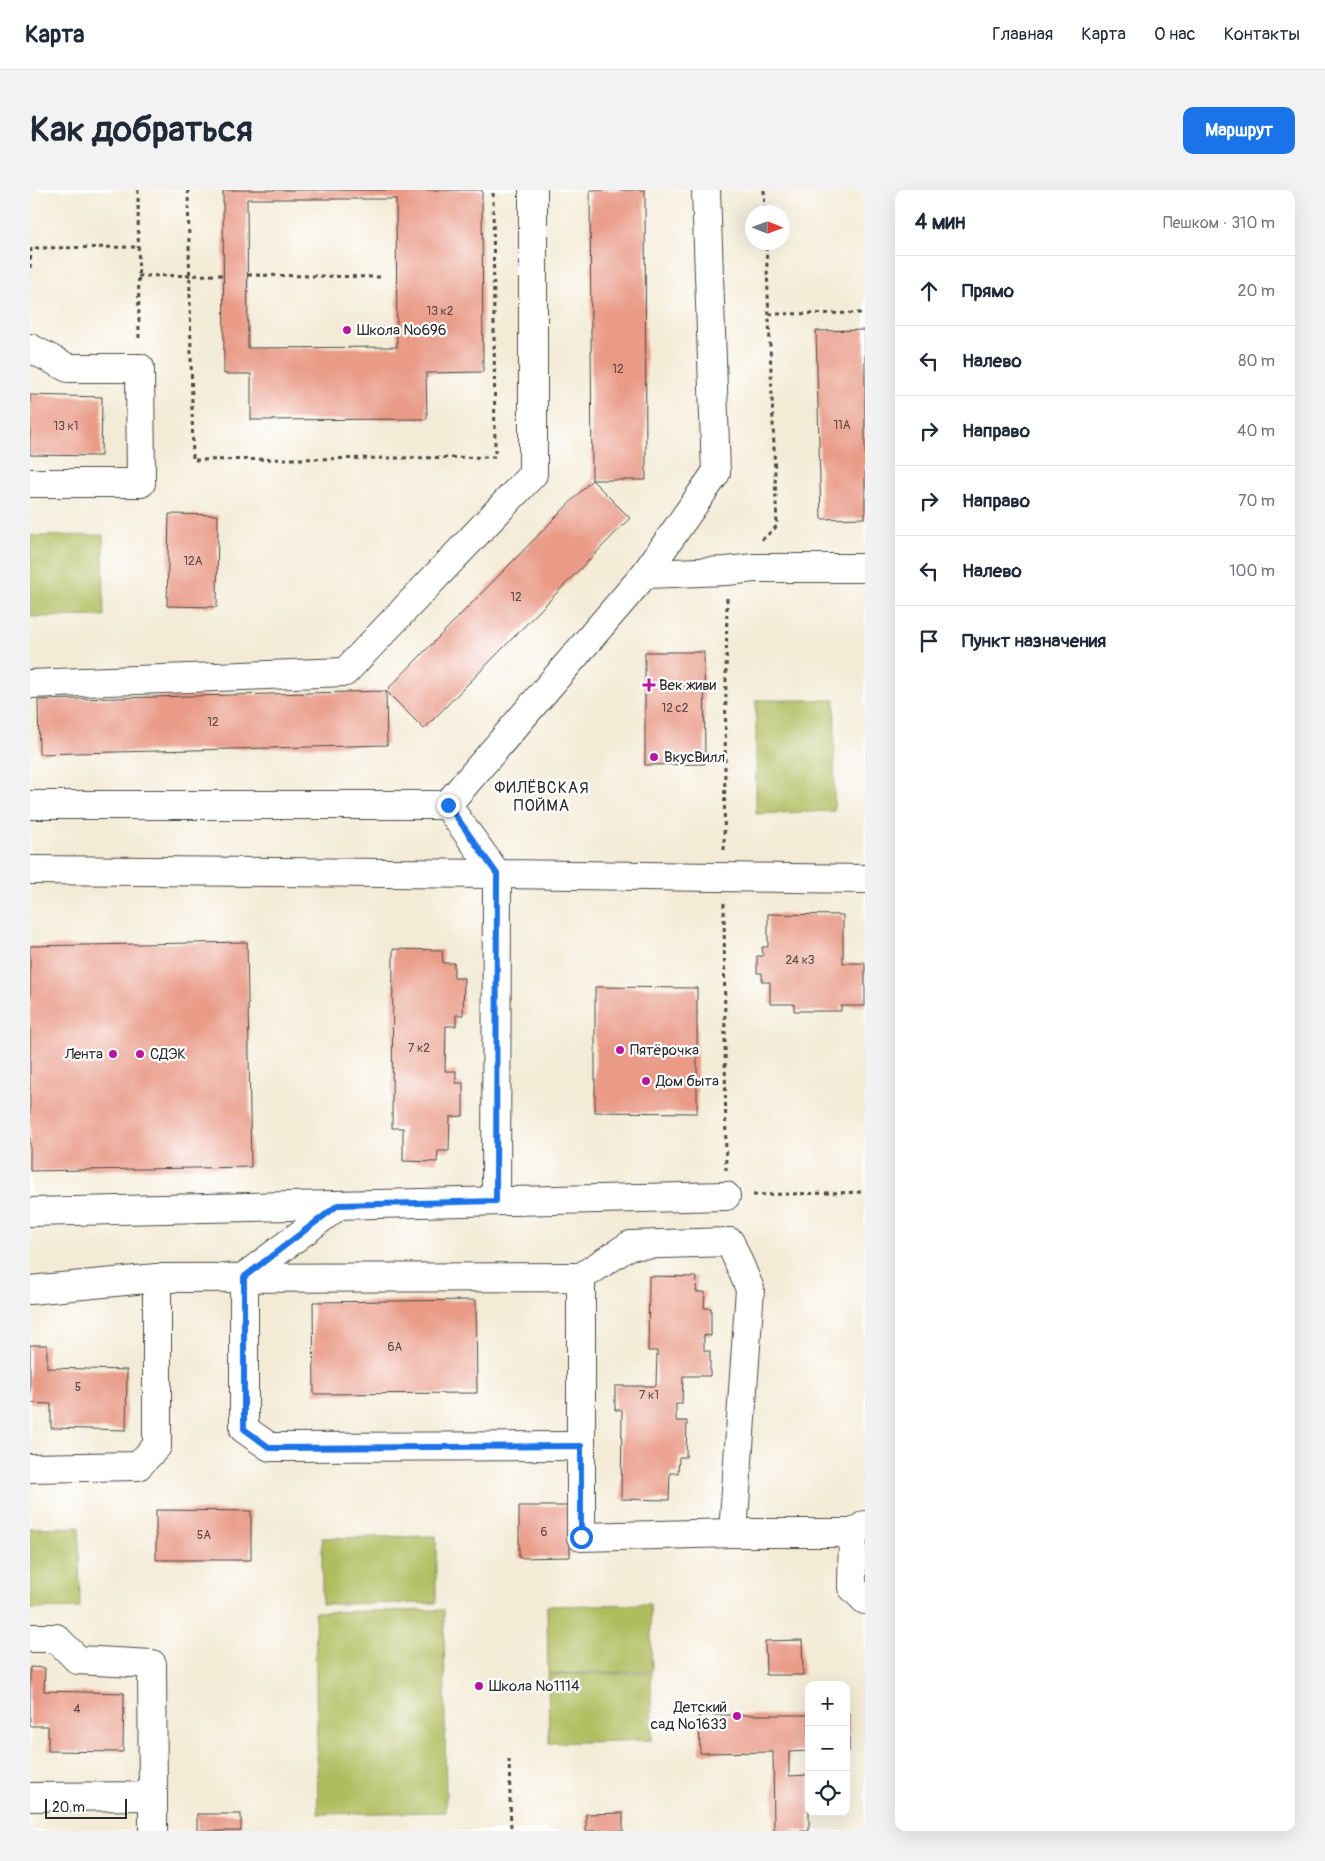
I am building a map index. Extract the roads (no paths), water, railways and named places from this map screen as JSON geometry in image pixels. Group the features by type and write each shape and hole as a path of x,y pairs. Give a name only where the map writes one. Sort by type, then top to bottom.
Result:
{"lane":[{"path":"30,684 345,672 534,474 532,190"},
{"path":"30,805 448,805 645,574 716,473 706,190"},
{"path":"30,348 68,368 140,368 141,483 30,483"},
{"path":"645,574 727,571 754,568 865,568"},
{"path":"448,805 497,874 496,1201"},
{"path":"30,870 865,879"},
{"path":"30,1212 726,1196"},
{"path":"244,1277 338,1205"},
{"path":"30,1290 157,1278 581,1277 630,1245 730,1242 750,1289 733,1533"},
{"path":"244,1277 244,1429 270,1448 581,1446"},
{"path":"581,1277 581,1537 859,1529 852,1587 865,1600"},
{"path":"30,1468 138,1466 157,1446 157,1278"},
{"path":"30,1638 56,1638 78,1660 152,1664 153,1831"},
{"path":"30,1797 153,1796"}],"place":[{"name":"Школа №696","path":"347,330"},
{"name":"Век живи","path":"649,685"},
{"name":"ВкусВилл","path":"654,757"},
{"name":"Пятёрочка","path":"620,1050"},
{"name":"Лента","path":"113,1054"},
{"name":"СДЭК","path":"140,1054"},
{"name":"Дом быта","path":"646,1081"},
{"name":"Школа №1114","path":"479,1686"},
{"name":"Детский сад №1633","path":"737,1716"}],"district":[{"name":"ФИЛЁВСКАЯ ПОЙМА","path":"542,796"}]}
